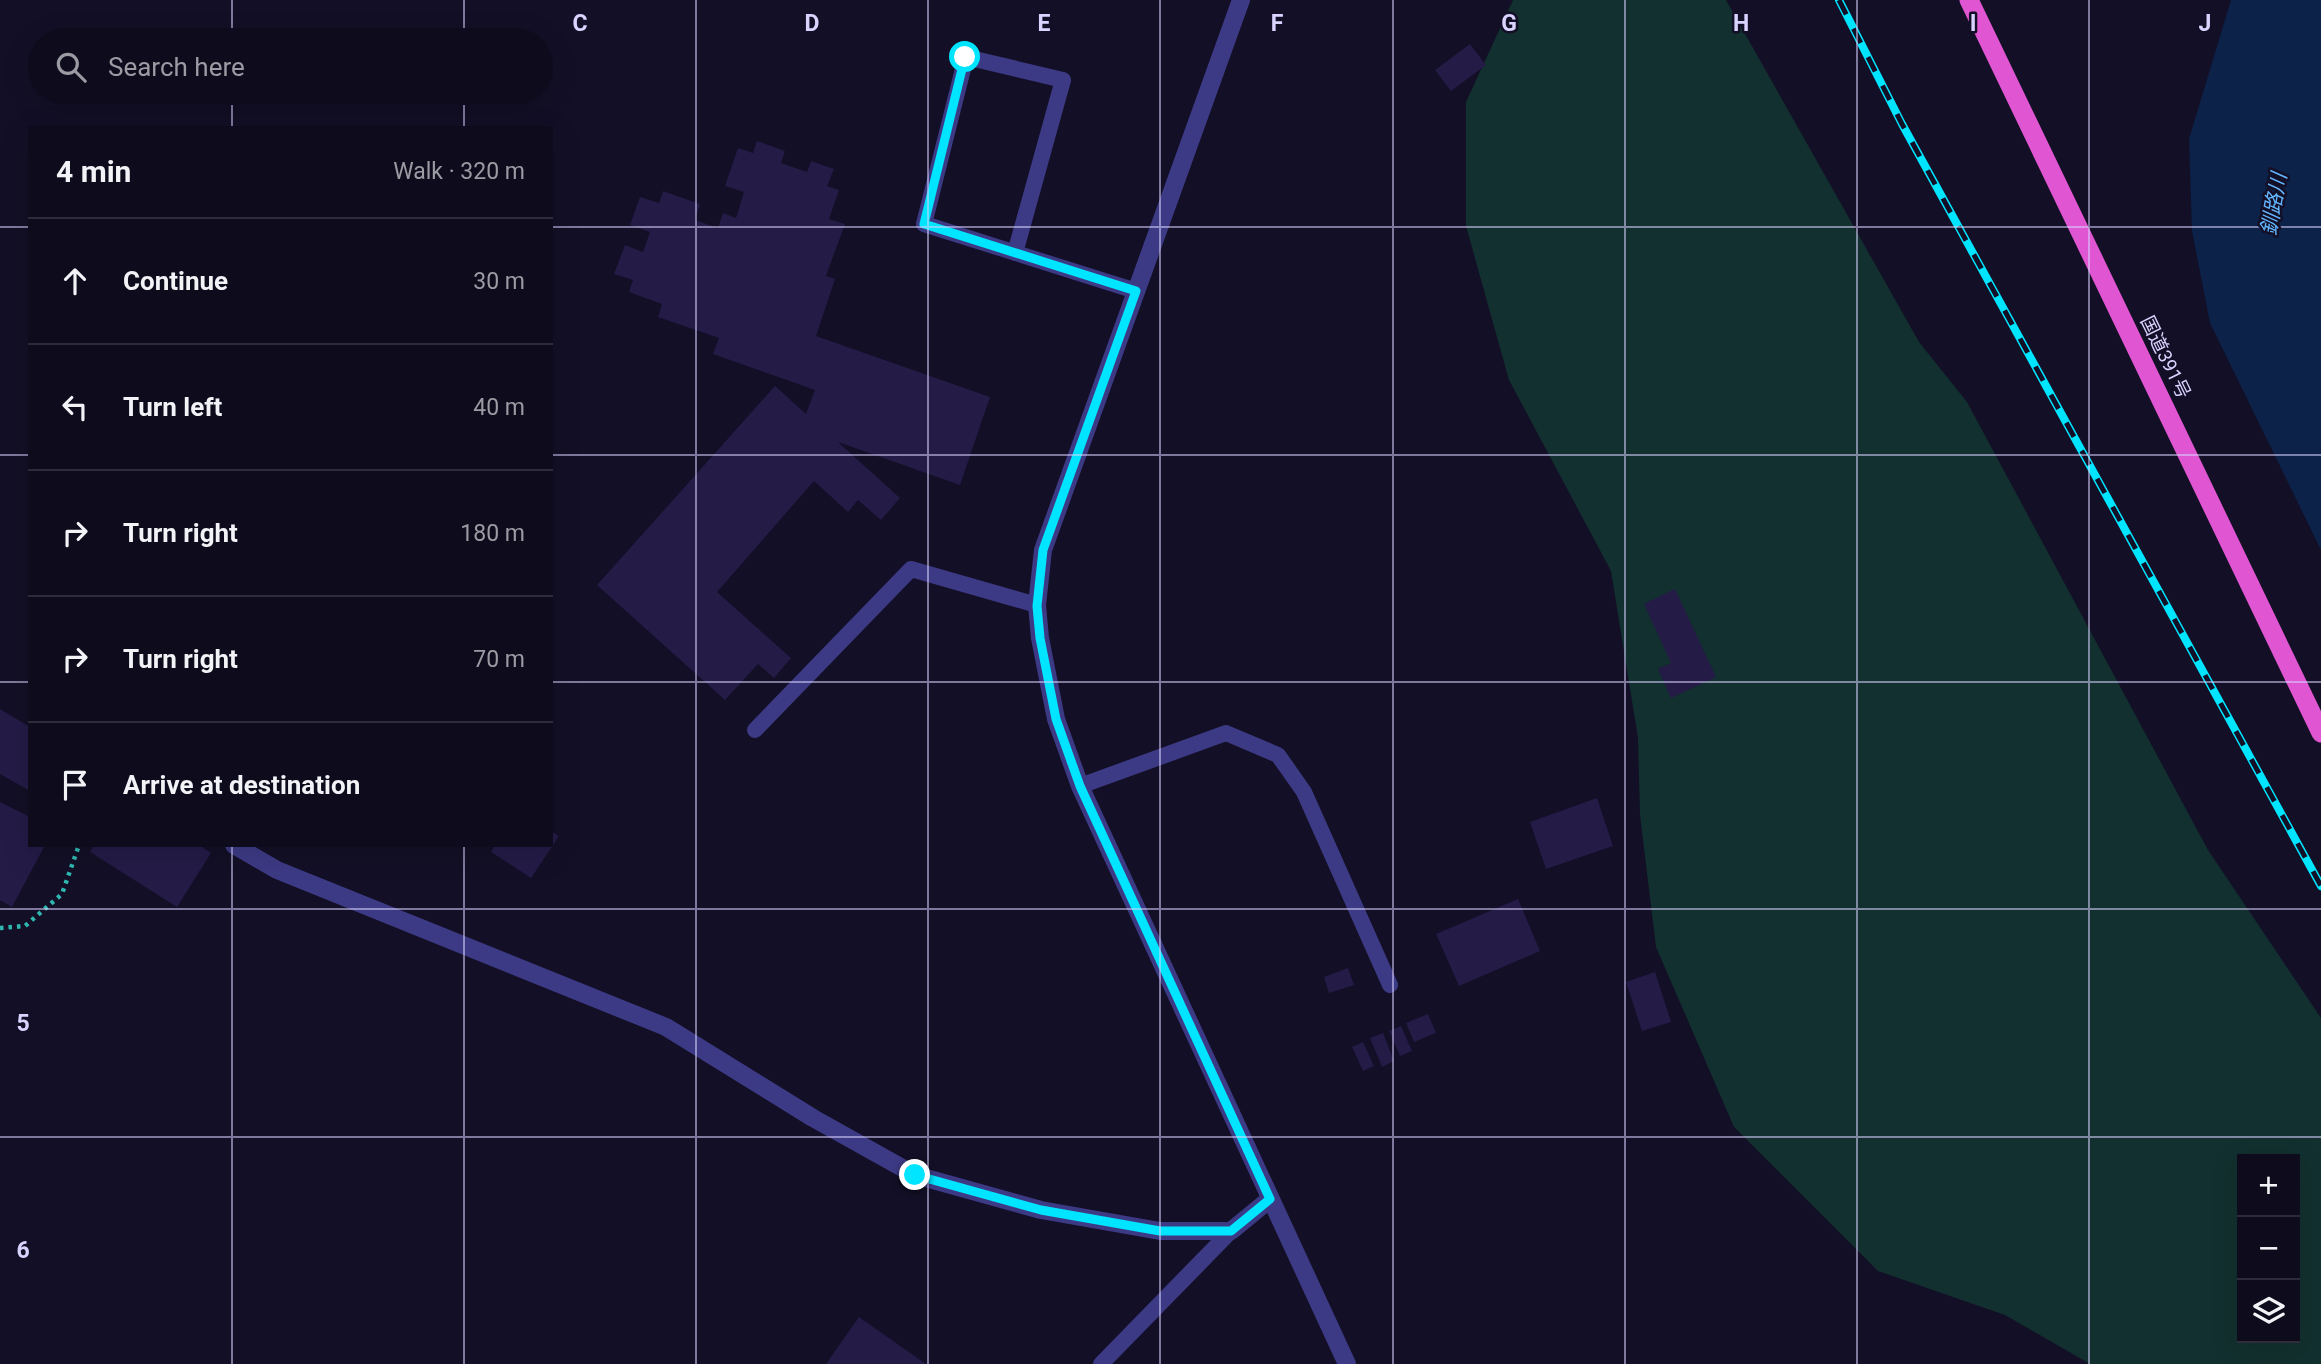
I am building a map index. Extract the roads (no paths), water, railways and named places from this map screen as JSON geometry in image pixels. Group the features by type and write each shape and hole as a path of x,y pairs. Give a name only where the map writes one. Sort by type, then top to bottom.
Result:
{"highway":[{"name":"国道391号","path":"1969,0 2321,733"}],"street":[{"path":"1241,0 1043,550 1037,606 1056,719 1080,786 1347,1364"},
{"path":"237,847 277,870 666,1027 813,1118 915,1175 1041,1210 1160,1231 1231,1231 1270,1199"}],"lane":[{"path":"1015,253 1063,80 965,57 924,224 1015,253 1136,291"},
{"path":"755,730 911,569 1037,606"},
{"path":"1080,786 1226,733 1278,755 1304,792 1390,985"},
{"path":"1101,1364 1231,1231"}],"water":[{"name":"釧路川","path":"2231,0 2321,0 2321,550 2210,323 2192,231 2189,139"}],"railway":[{"path":"1839,0 1902,124 2321,886"}]}
